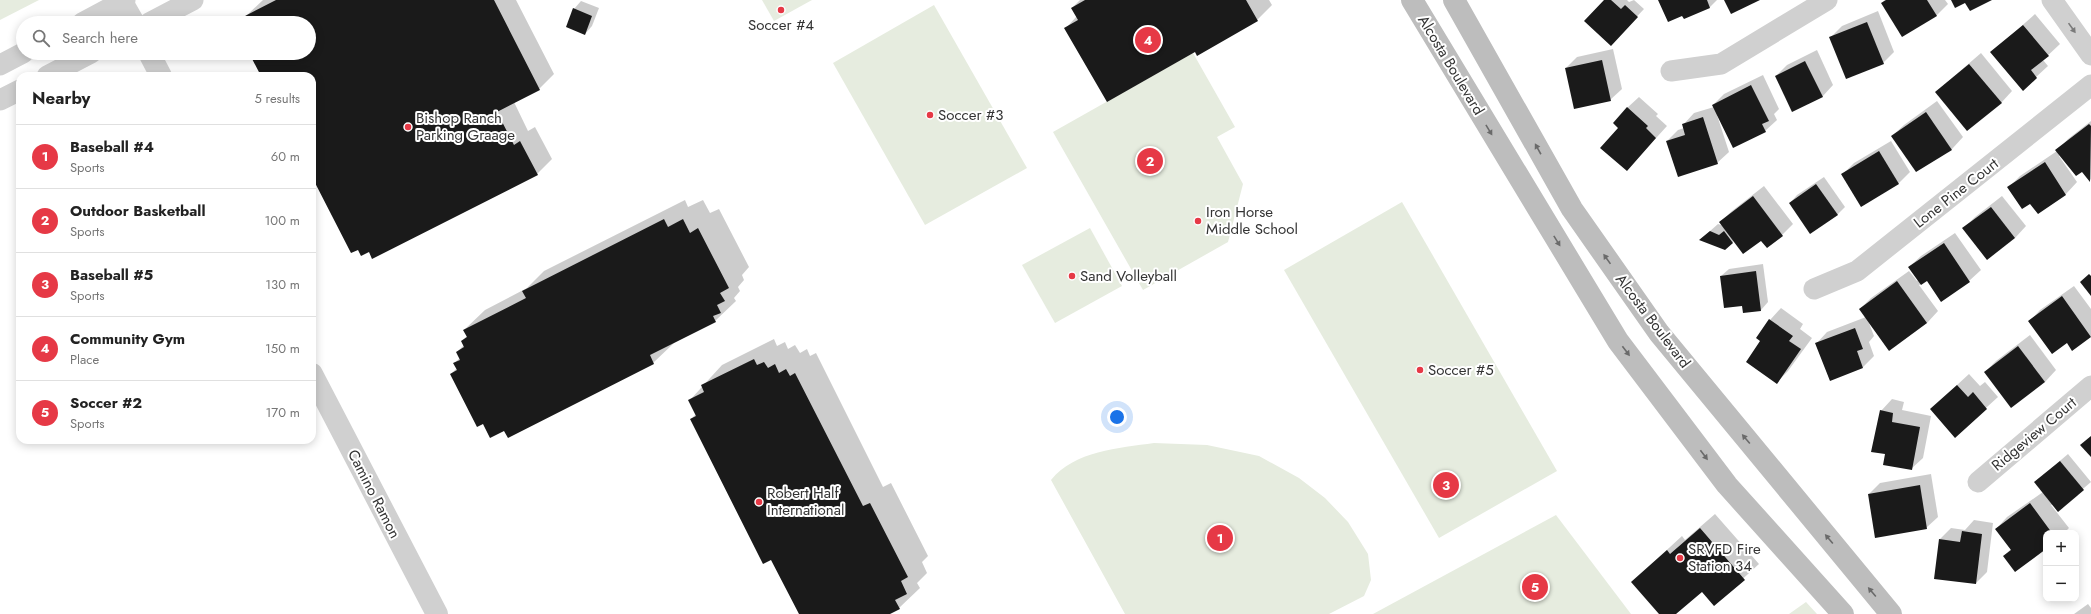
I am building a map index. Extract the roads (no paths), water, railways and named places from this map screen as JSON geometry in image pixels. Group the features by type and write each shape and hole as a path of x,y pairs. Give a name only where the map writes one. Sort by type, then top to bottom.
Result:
{"main road":[{"name":"Alcosta Boulevard","path":"1412,0 1618,341 1727,485 1843,614"},
{"name":"Alcosta Boulevard","path":"1454,0 1572,209 1659,333 1891,614"}],"street":[{"path":"162,16 193,0"},
{"path":"1671,71 1720,64 1827,0"},
{"path":"2052,0 2091,55"},
{"path":"95,16 123,1 130,16"},
{"path":"0,65 16,57"},
{"path":"55,72 78,60"},
{"path":"153,60 159,72"},
{"name":"Lone Pine Court","path":"1814,289 1857,271 2091,85"},
{"path":"0,100 16,92"},
{"name":"Camino Ramon","path":"316,382 437,614"},
{"name":"Ridgeview Court","path":"1978,482 2091,386"}],"place":[{"name":"Soccer #4","path":"781,10"},
{"name":"Community Gym","path":"1148,40"},
{"name":"Soccer #3","path":"930,115"},
{"name":"Bishop Ranch Parking Graage","path":"408,127"},
{"name":"Outdoor Basketball","path":"1150,161"},
{"name":"Iron Horse Middle School","path":"1198,221"},
{"name":"Sand Volleyball","path":"1072,276"},
{"name":"Soccer #5","path":"1420,370"},
{"name":"Baseball #5","path":"1446,485"},
{"name":"Robert Half International","path":"759,502"},
{"name":"Baseball #4","path":"1220,538"},
{"name":"SRVFD Fire Station 34","path":"1680,558"},
{"name":"Soccer #2","path":"1535,587"}]}
